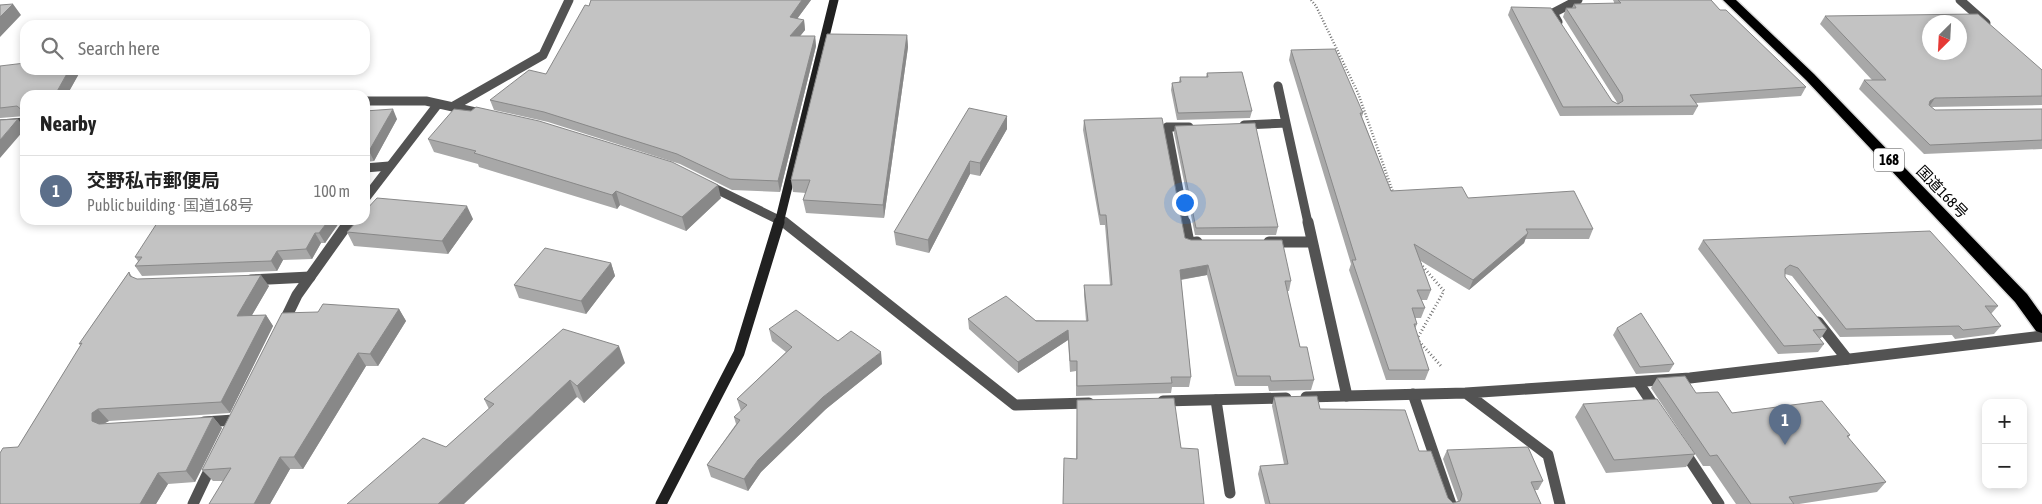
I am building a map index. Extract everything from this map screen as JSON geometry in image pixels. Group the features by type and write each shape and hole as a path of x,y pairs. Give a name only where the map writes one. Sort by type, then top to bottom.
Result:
{"highway":[{"name":"国道168号","path":"1729,0 1816,84 2021,298 2042,327"}],"street":[{"path":"452,107 543,55 570,0"},
{"path":"660,504 739,353 780,219 834,0"},
{"path":"1563,29 1552,13 1578,0"},
{"path":"1960,0 1990,26"},
{"path":"1278,86 1311,242 1347,396"},
{"path":"370,101 426,101 490,115"},
{"path":"370,193 438,104"},
{"path":"0,124 20,122"},
{"path":"1236,125 1286,124"},
{"path":"1196,126 1167,128 1189,242 1208,242"},
{"path":"370,168 389,166"},
{"path":"695,178 780,219 1015,405 1102,403"},
{"path":"279,331 297,295 346,225"},
{"path":"1254,242 1311,242"},
{"path":"242,280 310,277"},
{"path":"1810,312 1846,359"},
{"path":"1150,402 1466,393 1638,382 1690,378 2042,336"},
{"path":"1638,382 1665,422"},
{"path":"1466,393 1548,455 1560,504"},
{"path":"1413,394 1451,504"},
{"path":"1216,400 1230,493"},
{"path":"196,422 234,420"},
{"path":"1676,439 1719,504"},
{"path":"193,504 217,455"}],"path":[{"path":"1311,0 1316,6 1358,93 1395,198"},
{"path":"1416,258 1444,292 1417,339 1466,393"}],"building":[{"path":"591,0 802,0 790,17 804,20 790,36 815,36 778,181 730,179 677,154 544,112 490,100 529,70 546,74 585,5 589,6"},
{"path":"1618,0 1711,0 1720,10 1726,10 1806,87 1690,95 1698,106 1563,107 1511,7 1551,8 1612,101 1618,104 1623,101 1622,95 1566,8 1576,8 1574,4 1621,3"},
{"path":"13,4 0,17 0,5"},
{"path":"1978,14 2042,70 2042,96 1935,98 1930,101 1929,105 1935,110 2042,109 2042,140 1930,145 1864,80 1886,80 1825,16"},
{"path":"827,34 907,35 883,205 803,200 810,180 791,180"},
{"path":"1335,49 1363,113 1360,113 1391,191 1462,187 1468,198 1574,191 1593,229 1526,229 1528,233 1473,280 1414,244 1431,290 1417,290 1425,308 1412,308 1417,324 1414,324 1429,370 1389,370 1352,260 1356,260 1291,50"},
{"path":"20,64 20,75 66,75 58,90 20,90 20,109 17,106 0,108 0,66"},
{"path":"1242,72 1252,111 1178,113 1172,83 1181,82 1180,77 1208,77 1207,73"},
{"path":"476,107 539,121 672,162 718,185 682,217 616,191 612,195 474,153 476,151 428,139 454,109 471,111"},
{"path":"969,108 1007,116 980,163 970,161 928,240 894,232"},
{"path":"393,109 370,149 370,111"},
{"path":"1162,118 1185,238 1191,240 1282,240 1291,281 1285,281 1300,347 1307,347 1314,380 1271,381 1270,376 1237,376 1208,265 1180,270 1191,377 1171,377 1172,383 1077,386 1077,361 1070,361 1068,330 1018,362 968,319 1006,296 1036,321 1088,321 1084,285 1112,285 1106,215 1100,215 1084,120"},
{"path":"18,119 0,140 0,120"},
{"path":"1255,123 1278,227 1196,228 1175,126"},
{"path":"377,198 467,206 442,241 347,232 353,225 370,225 370,206"},
{"path":"156,225 325,225 319,233 315,233 306,249 277,251 271,261 135,266 142,257 135,257"},
{"path":"1930,231 1998,306 1985,306 2001,326 1963,330 1959,326 1846,329 1798,268 1790,265 1785,269 1785,277 1827,329 1813,330 1824,344 1784,346 1703,240"},
{"path":"545,248 611,263 581,301 514,285"},
{"path":"129,272 130,276 137,279 261,275 237,316 266,315 221,402 98,409 92,413 92,421 99,424 213,417 186,471 158,473 140,504 0,504 0,453 3,448 18,447 82,343 79,344"},
{"path":"323,304 399,309 370,354 358,353 294,457 280,457 254,504 209,504 231,468 202,470 282,313 318,312"},
{"path":"796,310 838,341 851,331 881,352 823,397 758,460 744,479 707,465 740,420 734,417 747,405 737,399 792,347 769,329"},
{"path":"1641,313 1674,364 1640,367 1617,328"},
{"path":"563,329 619,346 577,386 570,380 438,504 347,504 423,438 446,447 494,404 484,399"},
{"path":"1685,376 1696,393 1718,392 1732,413 1822,401 1850,435 1847,436 1886,482 1789,497 1794,504 1751,504 1717,455 1710,456 1657,378"},
{"path":"1317,396 1320,409 1405,410 1419,451 1431,451 1448,498 1453,503 1460,501 1462,494 1447,450 1528,447 1543,481 1531,482 1541,504 1270,504 1260,466 1288,464 1274,397"},
{"path":"1174,398 1181,448 1198,449 1204,504 1063,504 1064,458 1077,459 1077,400"},
{"path":"1657,399 1695,454 1614,460 1583,404"}],"place":[{"name":"交野私市郵便局","path":"1785,445"}]}
